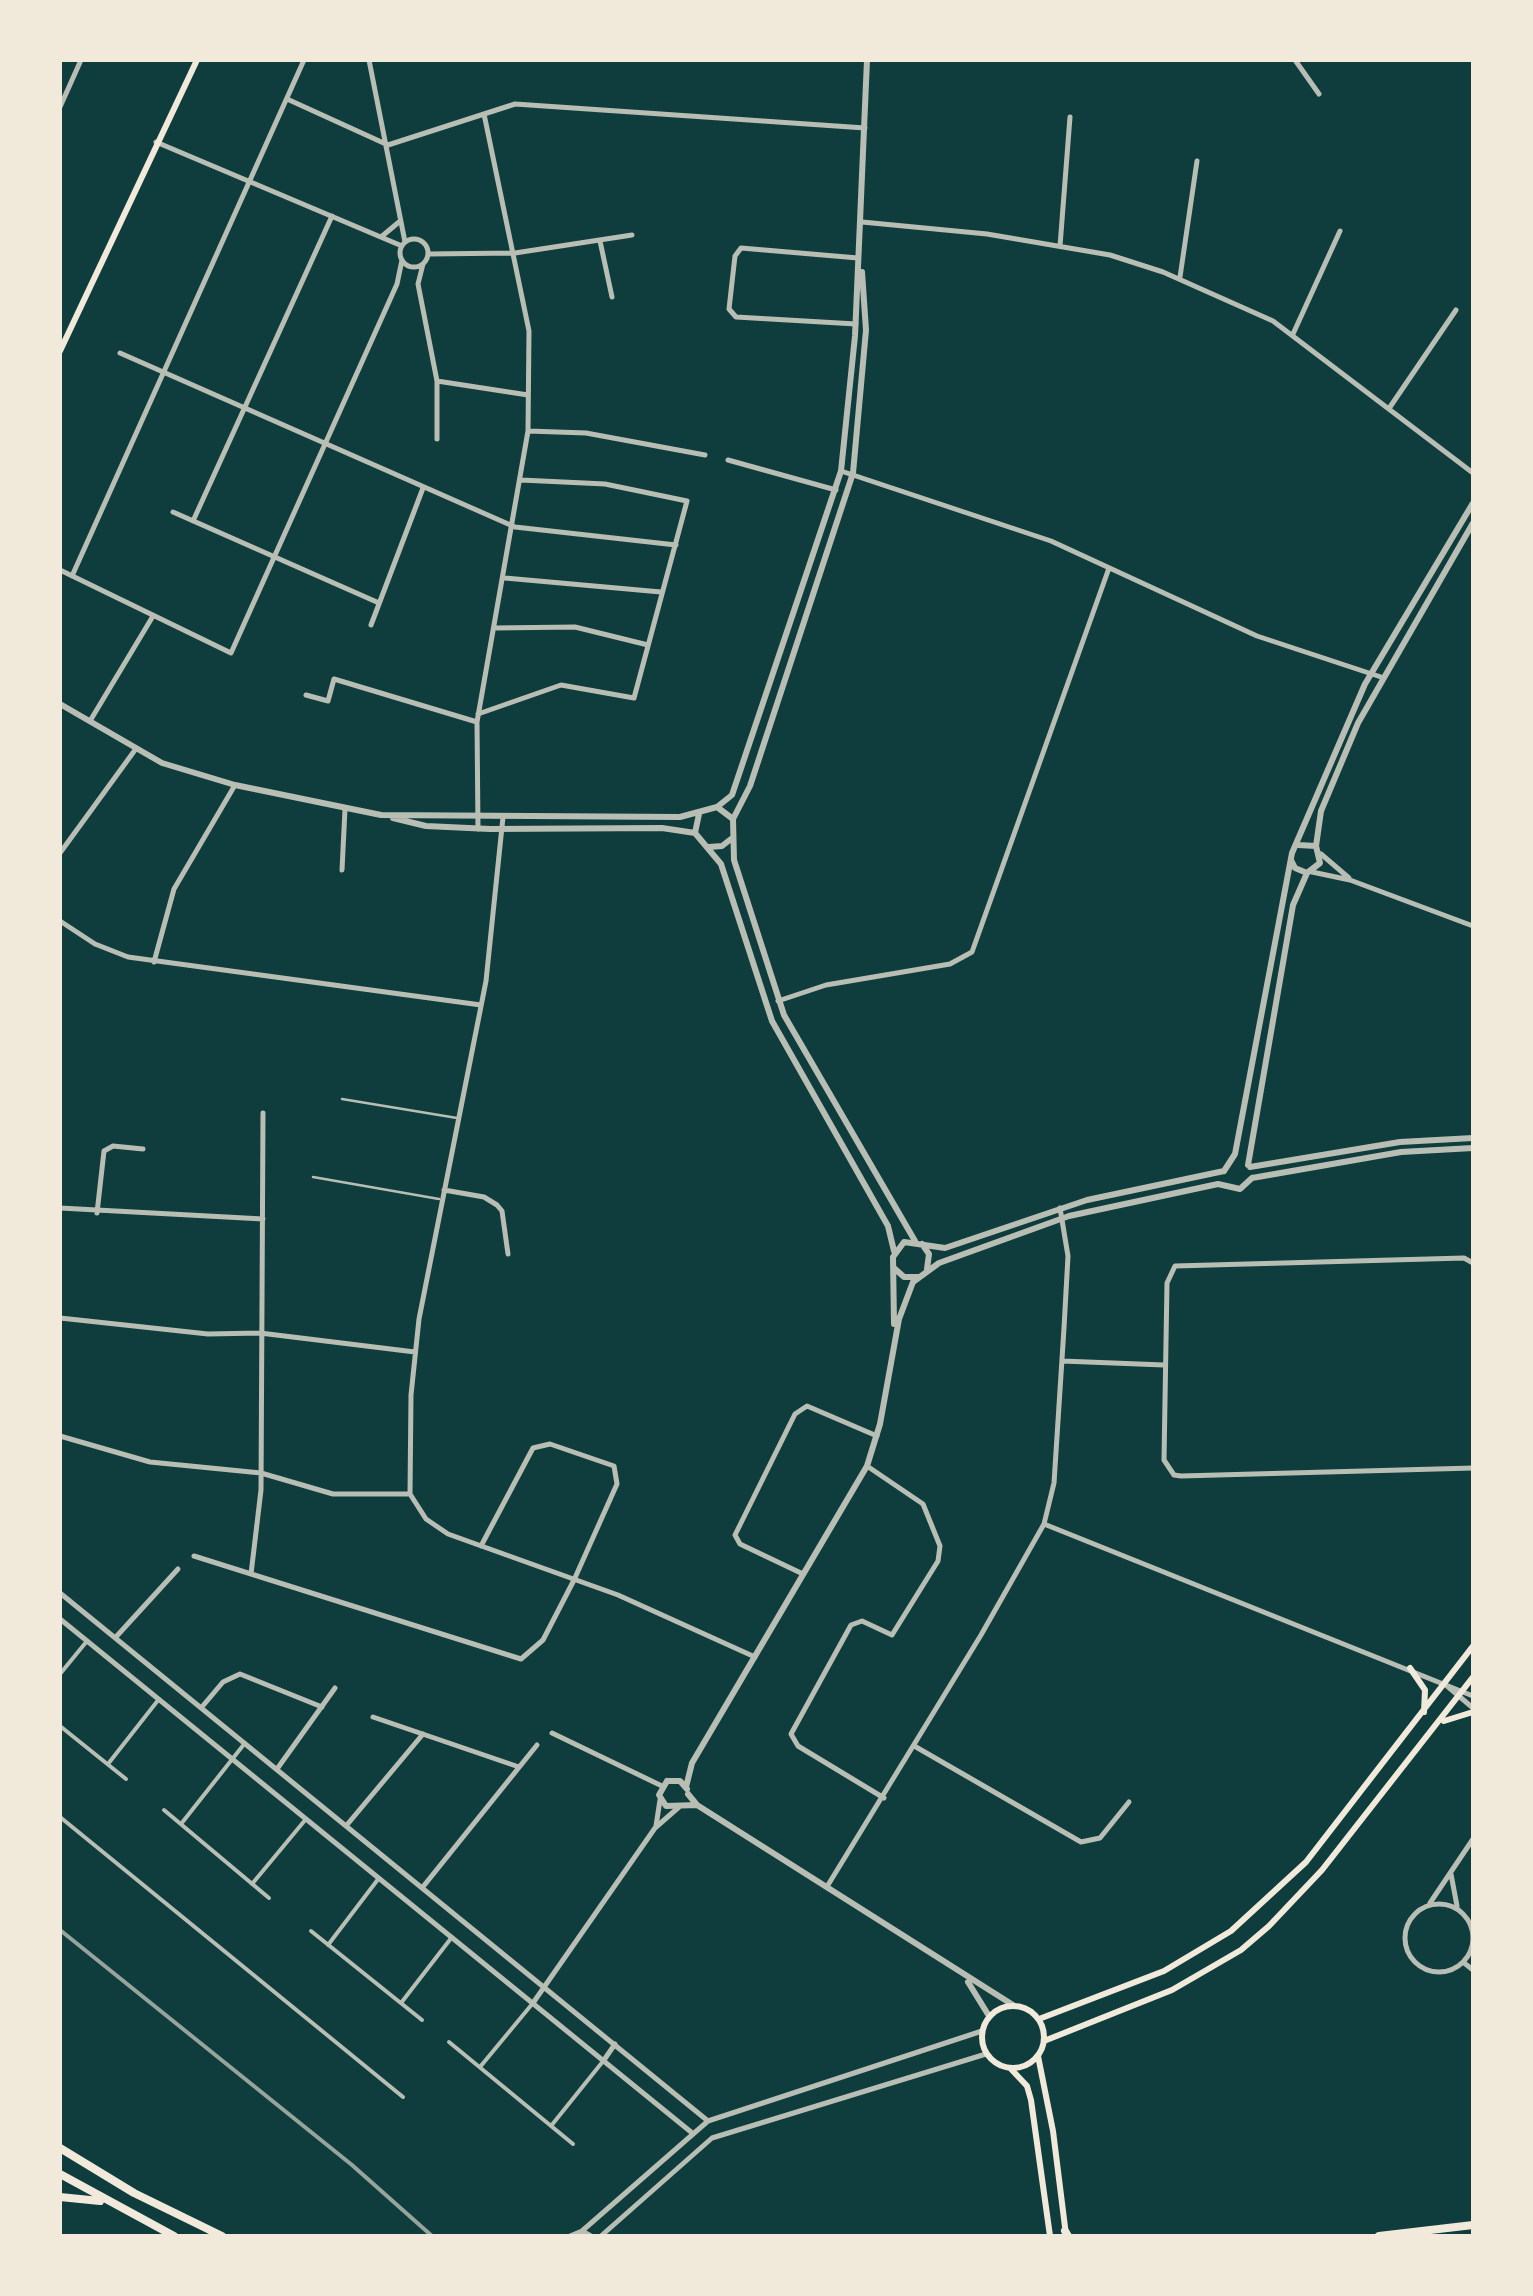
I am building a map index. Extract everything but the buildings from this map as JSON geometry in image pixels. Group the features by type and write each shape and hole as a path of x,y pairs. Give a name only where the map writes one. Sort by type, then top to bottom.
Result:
{"main road":[{"path":"61,345 194,60"},
{"path":"1038,2019 1164,1971 1231,1931 1306,1862 1473,1646"},
{"path":"1410,1668 1425,1690 1424,1714"},
{"path":"1044,2040 1172,1990 1241,1950 1312,1881 1473,1677"},
{"path":"1435,1728 1454,1714 1473,1710"},
{"path":"1010,2068 1026,2066 1038,2056 1044,2040 1038,2019 1014,2006 989,2016 982,2031 986,2054 1010,2068 1026,2086 1031,2100 1050,2236"},
{"path":"1038,2056 1053,2131 1066,2234"},
{"path":"60,2148 134,2193 222,2236"},
{"path":"60,2174 174,2236"},
{"path":"60,2198 76,2195 110,2203"},
{"path":"1379,2236 1473,2225"}],"street":[{"path":"60,107 81,60"},
{"path":"72,576 304,60"},
{"path":"60,570 230,653 397,284 403,244 401,220 369,60"},
{"path":"381,814 699,814 732,795 842,471 856,324 867,60"},
{"path":"1296,60 1319,94"},
{"path":"287,99 388,145 514,104 864,128"},
{"path":"478,829 478,714 515,528 528,432 529,331 484,114"},
{"path":"1060,246 1070,117"},
{"path":"156,142 381,237 403,244 422,241 428,254"},
{"path":"1179,278 1197,162"},
{"path":"193,521 332,216"},
{"path":"381,237 401,220"},
{"path":"862,222 940,227 1060,246 1110,255 1179,278 1293,334 1473,474"},
{"path":"1293,334 1340,231"},
{"path":"428,254 515,253 632,235"},
{"path":"600,241 612,297"},
{"path":"856,324 736,316 729,309 735,256 742,248 860,258"},
{"path":"428,254 418,284 437,380 437,439"},
{"path":"480,2067 545,1988 655,1828 682,1806 692,1763 866,1466 877,1436 906,1293 930,1260 808,1060 778,1000 734,860 732,838 733,818 750,786 853,474 866,330 860,258"},
{"path":"402,260 413,267 422,264"},
{"path":"1390,407 1456,310"},
{"path":"120,353 515,528 676,545"},
{"path":"437,380 528,395"},
{"path":"528,432 586,433 705,455"},
{"path":"728,460 836,490"},
{"path":"842,471 1051,541 1256,636 1381,677"},
{"path":"478,714 560,685 634,698 687,501 605,484 521,480"},
{"path":"371,625 423,487"},
{"path":"894,1251 904,1242 934,1248 956,1245 1060,1208 1224,1171 1231,1163 1291,860 1326,766 1370,675 1473,503"},
{"path":"174,512 379,603"},
{"path":"1252,1178 1249,1166 1293,905 1318,850 1321,811 1381,677 1473,523"},
{"path":"778,1000 826,986 950,964 972,952 1109,568"},
{"path":"504,578 661,592"},
{"path":"90,722 152,616"},
{"path":"494,628 574,628 648,645"},
{"path":"306,696 328,701 334,679 478,722"},
{"path":"60,704 162,763 235,786 426,826 503,830 662,828 695,833 721,864 772,1020 888,1226 894,1251 894,1340"},
{"path":"61,849 135,750"},
{"path":"154,962 174,889 235,786"},
{"path":"717,807 733,818"},
{"path":"342,870 345,808"},
{"path":"695,833 699,814"},
{"path":"503,817 481,1005 440,1199 416,1352 410,1494 416,1509 436,1528 574,1580 755,1657"},
{"path":"709,847 722,846 732,838"},
{"path":"1297,846 1318,850 1356,882"},
{"path":"1291,860 1298,871 1356,882 1473,926"},
{"path":"60,921 112,952 154,962 481,1005"},
{"path":"252,1574 261,1473 263,1113"},
{"path":"1231,1163 1249,1166 1400,1142 1473,1138"},
{"path":"97,1213 104,1151 112,1146 143,1149"},
{"path":"892,1262 904,1277 922,1274 959,1255 1062,1218 1138,1198 1228,1185 1240,1190 1252,1178 1401,1152 1473,1148"},
{"path":"1224,1171 1228,1185"},
{"path":"442,1190 484,1198 497,1206 502,1211 508,1254"},
{"path":"60,1208 263,1219"},
{"path":"828,1885 884,1798 1044,1524 1054,1483 1068,1256 1060,1208"},
{"path":"1473,1263 1464,1258 1184,1263 1169,1273 1167,1283 1164,1366 1164,1460 1174,1475 1473,1468"},
{"path":"60,1318 208,1334 260,1333 416,1352"},
{"path":"1062,1361 1164,1366"},
{"path":"803,1574 740,1544 736,1534 795,1414 807,1406 877,1436"},
{"path":"60,1436 179,1467 261,1473 348,1496 410,1494"},
{"path":"194,1556 521,1659 542,1640 574,1580 618,1478 607,1462 550,1444 533,1448 481,1546"},
{"path":"866,1466 902,1486 923,1504 940,1546 938,1561 892,1635 862,1620 851,1625 795,1719 791,1734 798,1746 884,1798"},
{"path":"1044,1524 1473,1696"},
{"path":"115,1638 178,1569"},
{"path":"60,1593 708,2121"},
{"path":"60,1618 691,2132"},
{"path":"60,1674 87,1640"},
{"path":"201,1708 223,1682 240,1674 322,1707"},
{"path":"1445,1684 1473,1710"},
{"path":"276,1770 335,1688"},
{"path":"108,1764 159,1699"},
{"path":"374,1718 519,1768"},
{"path":"60,1726 126,1778"},
{"path":"346,1826 423,1734"},
{"path":"552,1734 665,1783 676,1780 697,1805 828,1885 964,1978 1014,2006"},
{"path":"181,1824 244,1744"},
{"path":"422,1888 537,1745"},
{"path":"914,1746 1081,1842 1100,1838 1130,1802"},
{"path":"655,1828 665,1783 692,1763"},
{"path":"660,1800 666,1806 697,1805"},
{"path":"164,1810 269,1898"},
{"path":"60,1817 403,2097"},
{"path":"252,1884 306,1818"},
{"path":"1453,1866 1452,1896 1473,1936 1462,1962 1448,1971 1431,1971 1410,1957 1406,1928 1473,1839"},
{"path":"328,1945 380,1878"},
{"path":"1426,1906 1445,1904 1462,1913"},
{"path":"310,1931 422,2020"},
{"path":"401,2003 452,1938"},
{"path":"1462,1962 1473,1970"},
{"path":"964,1978 989,2016"},
{"path":"570,2236 582,2231 708,2121 982,2031"},
{"path":"449,2042 573,2144"},
{"path":"551,2126 614,2044"},
{"path":"601,2236 712,2138 986,2054"},
{"path":"582,2231 591,2236"}],"lane":[{"path":"342,1099 457,1118"},
{"path":"313,1177 440,1199"}],"railway":[{"path":"60,1930 352,2165 432,2236"}]}
